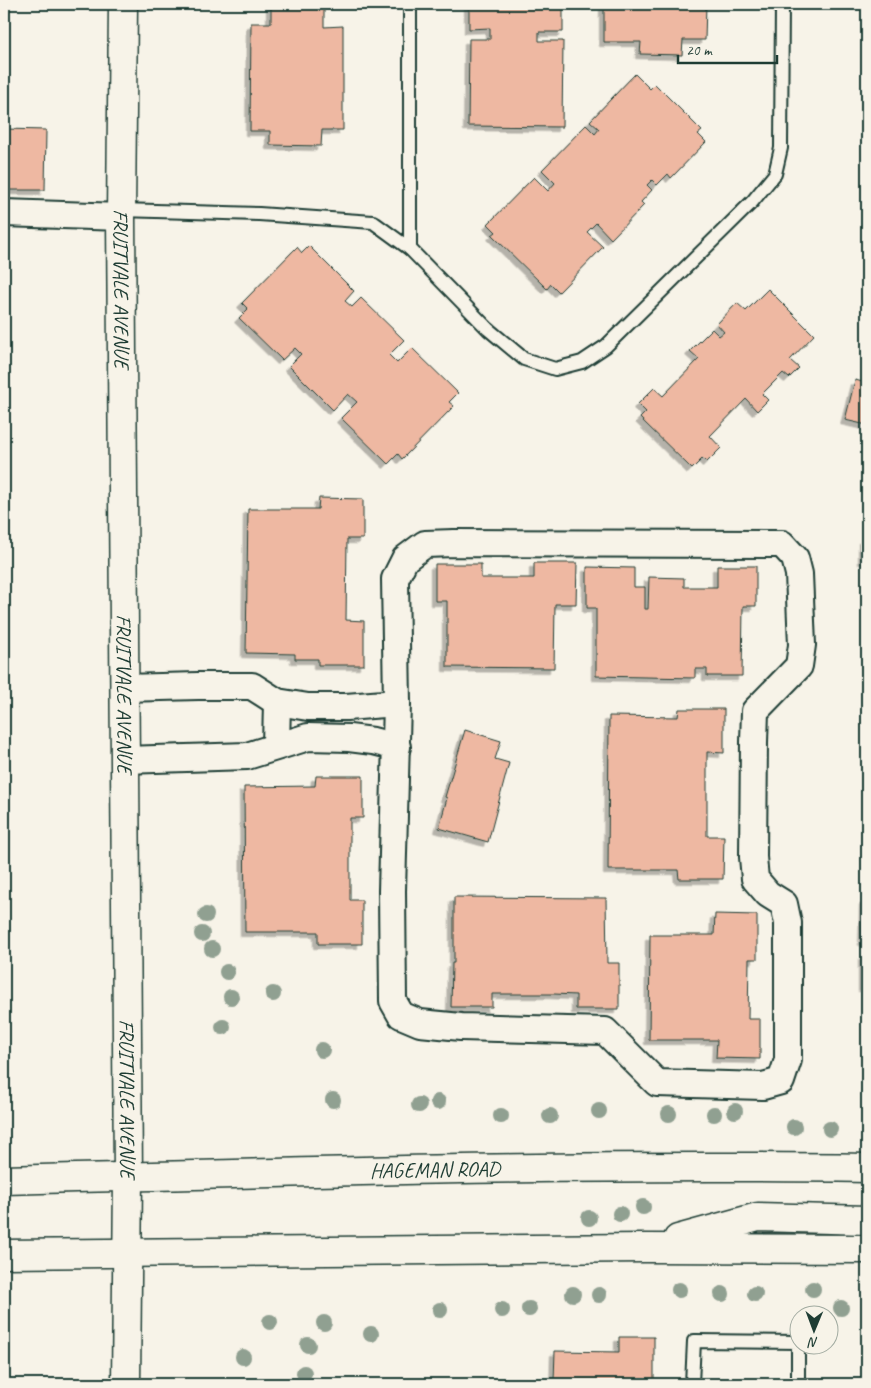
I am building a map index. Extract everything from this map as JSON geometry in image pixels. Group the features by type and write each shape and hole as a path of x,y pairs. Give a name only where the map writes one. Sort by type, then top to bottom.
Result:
{"main road":[{"name":"FRUITVALE AVENUE","path":"123,4 121,213 128,1177 126,1384"},
{"name":"HAGEMAN ROAD","path":"4,1180 523,1168 867,1168"},
{"path":"645,1248 758,1217 867,1220"},
{"path":"4,1254 645,1248 867,1249"}],"street":[{"path":"4,212 121,213"},
{"path":"425,544 782,544 794,558 799,574 802,645 799,666 755,711 753,857 755,879 768,894 784,904 788,923 788,1060 781,1081 763,1086 657,1083 605,1031 461,1027 420,1023 401,1015 393,1002 392,891 397,704 395,579 405,559 425,544"},
{"path":"124,688 252,686 277,702 308,707 346,708 397,704"},
{"path":"276,746 277,702"},
{"path":"125,760 247,756 308,737 349,738 397,746"}],"lane":[{"path":"410,4 410,249"},
{"path":"121,213 258,214 374,222 410,249 488,328 524,359 555,370 582,362 606,346 752,202 775,174 781,148 782,4"},
{"path":"692,1384 694,1341 798,1342 798,1384"}],"building":[{"path":"271,4 324,4 324,27 343,26 343,130 322,130 321,146 270,145 270,131 250,131 251,23 271,23"},
{"path":"469,4 563,4 563,32 539,32 539,41 563,41 562,127 468,126 469,39 490,39 490,28 469,29"},
{"path":"604,4 706,4 705,40 683,40 682,55 640,54 641,42 604,42"},
{"path":"635,74 650,89 655,84 702,131 698,134 706,142 671,178 668,174 657,185 652,180 647,185 652,190 641,202 644,205 611,239 596,223 587,232 603,247 559,292 551,284 547,289 492,235 496,232 488,224 534,177 548,191 555,183 542,170 586,125 595,134 599,129 590,121"},
{"path":"4,129 46,130 45,190 4,190"},
{"path":"309,246 354,291 345,301 352,307 361,298 404,340 389,355 397,363 412,348 458,393 449,402 454,406 402,459 398,454 388,464 341,418 357,402 348,394 333,410 289,366 301,354 295,348 282,360 239,318 248,309 242,303 297,247 302,253"},
{"path":"768,289 814,335 790,360 799,368 789,378 783,373 762,394 768,400 757,411 746,399 710,436 721,448 707,462 703,458 692,469 640,418 646,412 638,404 654,388 663,396 699,359 690,351 712,329 719,336 724,332 717,324 737,303 746,311"},
{"path":"855,380 867,383 867,425 845,420"},
{"path":"319,498 363,499 363,539 347,539 346,620 364,621 364,665 318,665 318,659 295,659 295,654 246,653 248,509 318,509"},
{"path":"863,539 867,539 867,560 863,560"},
{"path":"534,563 577,563 576,604 555,604 554,668 447,667 447,601 435,601 435,564 481,564 481,578 534,578"},
{"path":"717,566 756,566 756,606 743,606 742,676 707,676 707,669 695,669 695,678 596,676 596,608 587,608 587,567 634,568 634,587 645,587 645,609 648,609 649,577 684,578 684,587 717,587"},
{"path":"679,709 724,709 724,753 707,752 707,836 724,836 723,879 679,879 678,870 608,870 609,716 678,717"},
{"path":"465,730 501,741 495,759 509,763 488,842 439,828 447,798 445,797"},
{"path":"316,776 363,776 363,818 350,818 350,900 362,900 362,944 318,944 318,932 245,932 244,787 315,786"},
{"path":"454,897 606,898 607,963 619,963 619,1009 576,1009 576,995 554,994 492,994 492,1007 451,1007 452,963 454,963"},
{"path":"864,900 867,900 867,941 863,941"},
{"path":"715,914 757,915 757,959 749,959 748,1019 760,1019 760,1059 716,1058 717,1040 649,1040 650,935 714,935"},
{"path":"863,955 867,955 867,987 863,987"},
{"path":"619,1337 654,1337 654,1384 571,1384 571,1380 554,1380 555,1351 619,1352"}]}
